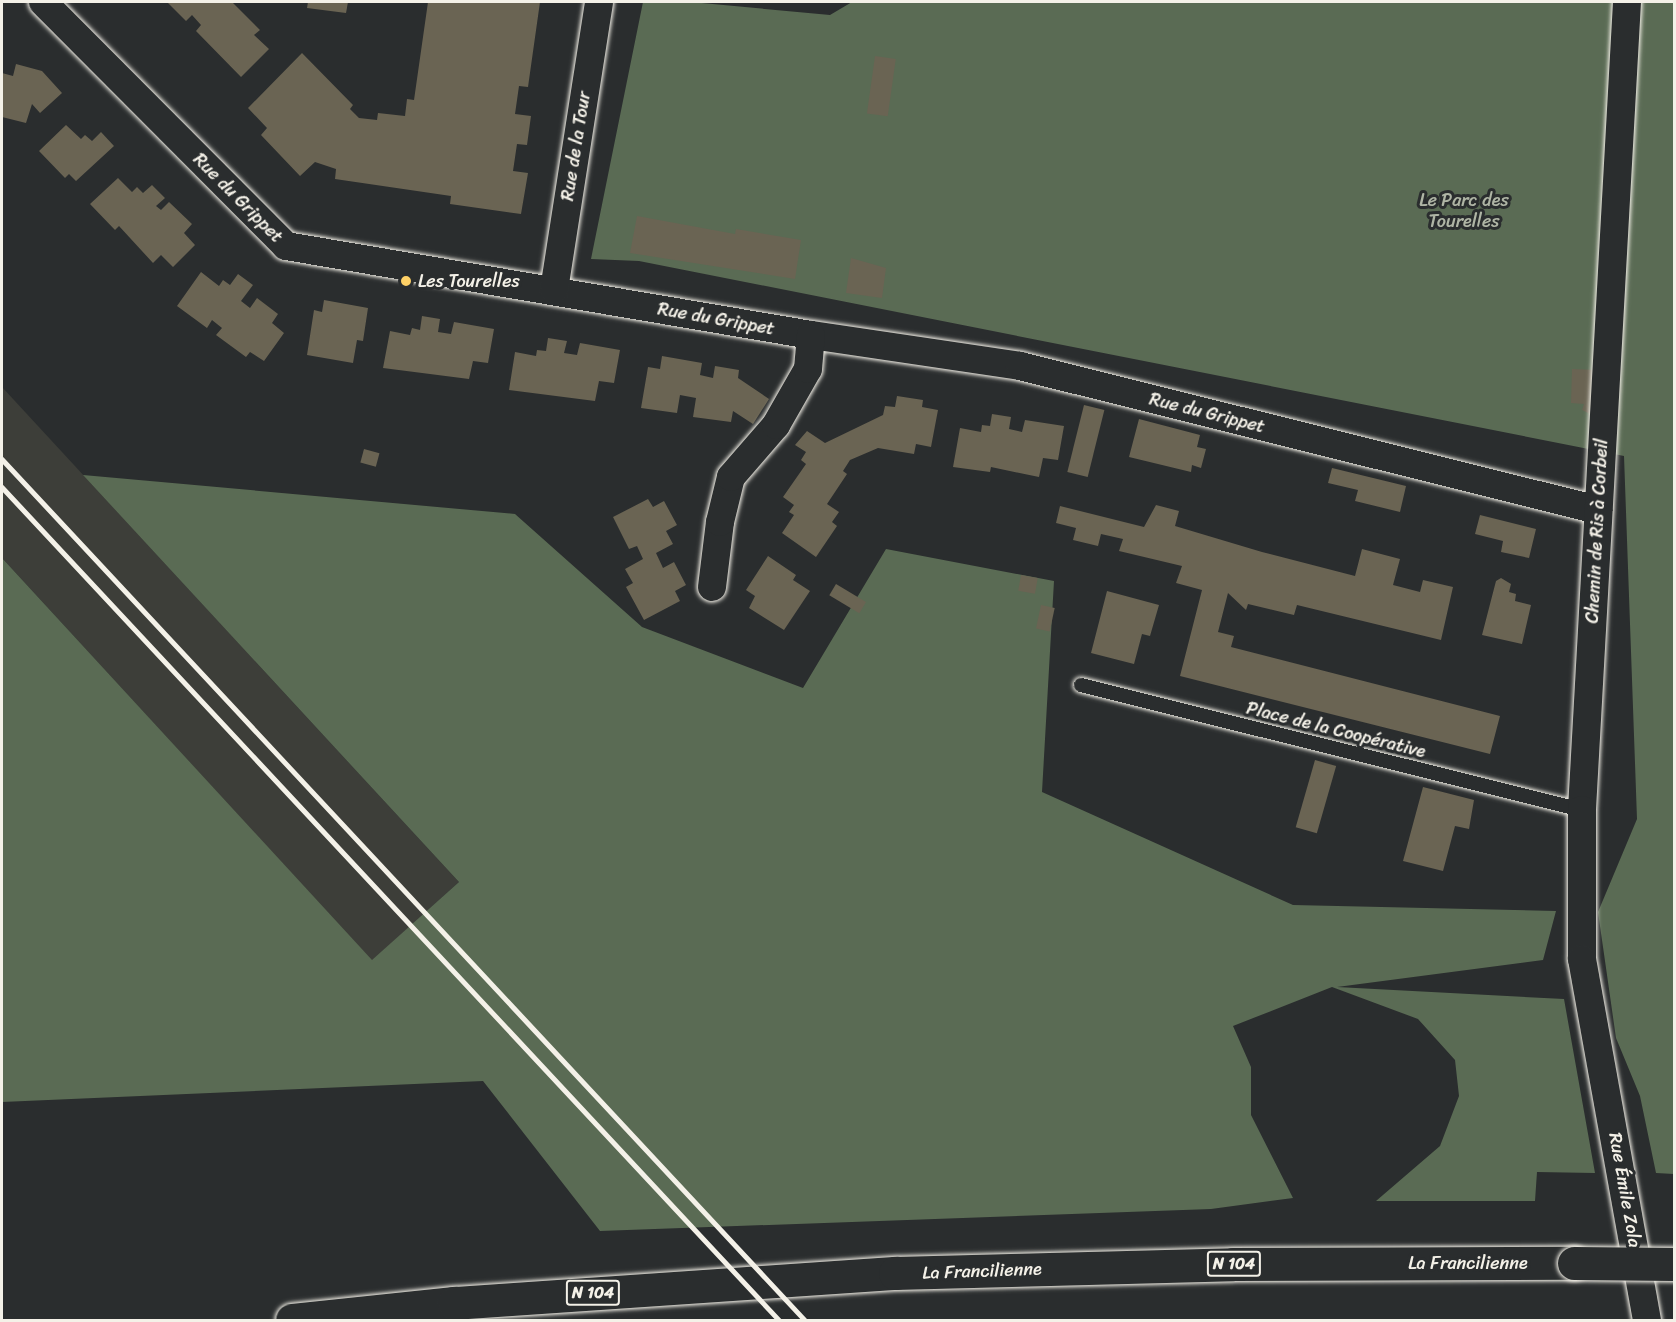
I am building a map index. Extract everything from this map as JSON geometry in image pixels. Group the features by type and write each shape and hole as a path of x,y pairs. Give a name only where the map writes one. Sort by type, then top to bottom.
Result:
{"highway":[{"name":"La Francilienne","path":"292,1320 454,1303 895,1273 1233,1264 1674,1264"}],"street":[{"name":"Rue du Grippet","path":"44,2 286,246 812,335 1020,366 1598,510"},
{"name":"Rue de la Tour","path":"554,290 599,2"},
{"name":"Chemin de Ris à Corbeil","path":"1602,1060 1582,959 1582,810 1627,2"},
{"path":"712,587 720,522 731,477 782,416 808,369 812,335"},
{"name":"Rue Émile Zola","path":"1602,1060 1647,1320"}],"lane":[{"name":"Place de la Coopérative","path":"1081,685 1582,810"}],"shaded area":[{"path":"2,387 459,882 372,961 2,558"}],"green space":[{"name":"Le Parc des Tourelles","path":"643,2 691,2 830,15 852,2 1674,2 1674,1174 1656,1173 1640,1096 1616,1038 1598,912 1637,819 1624,456 639,261 591,259"},
{"path":"83,475 515,514 642,627 803,688 886,549 1054,581 1042,792 1293,905 1556,911 1543,960 1337,987 1564,999 1595,1173 1537,1172 1535,1201 1376,1201 1440,1146 1459,1096 1455,1060 1418,1019 1332,987 1233,1026 1251,1067 1251,1115 1293,1198 1211,1209 600,1231 483,1081 2,1102 2,558 372,960 459,882"}],"building":[{"path":"167,2 232,2 260,30 254,35 269,49 241,77 196,31 201,25 192,15 186,21"},
{"path":"308,2 348,2 346,13 307,8"},
{"path":"428,2 540,2 528,87 519,86 515,114 531,116 527,145 517,144 513,171 528,173 521,214 450,204 451,196 335,179 336,169 315,162 300,176 261,135 267,128 248,108 302,53 353,105 350,109 359,118 377,120 378,113 405,116 407,99 414,100"},
{"path":"875,56 896,59 888,116 867,113"},
{"path":"16,64 42,71 62,93 40,113 32,104 26,123 2,117 2,73 13,76"},
{"path":"66,125 81,139 85,135 92,141 101,132 114,146 76,181 69,174 65,178 39,151"},
{"path":"118,178 132,192 137,187 143,193 152,185 165,198 156,206 161,210 169,202 192,224 184,233 195,245 173,267 161,255 153,263 119,226 115,230 90,204"},
{"path":"637,216 735,234 736,229 801,240 795,279 630,253"},
{"path":"851,258 886,268 882,298 846,293"},
{"path":"201,272 219,286 223,280 230,285 238,274 253,285 241,301 250,308 257,298 278,314 272,323 284,333 264,361 250,352 246,357 216,335 222,328 212,320 207,328 177,306"},
{"path":"324,300 368,308 363,341 357,340 353,363 307,355 314,310 322,312"},
{"path":"422,316 440,319 438,332 451,334 454,322 494,329 488,363 473,361 469,379 383,368 390,331 410,335 412,328 420,330"},
{"path":"548,338 567,341 564,353 577,355 580,343 620,350 614,383 599,381 595,401 509,390 515,352 536,356 537,350 546,351"},
{"path":"662,356 702,363 700,375 713,378 715,366 739,370 738,378 769,399 753,424 733,411 731,422 693,417 696,398 680,395 677,413 641,408 648,367 660,369"},
{"path":"1572,369 1598,370 1590,414 1582,410 1584,404 1571,403"},
{"path":"897,396 923,400 922,407 938,410 931,447 916,444 914,454 878,448 850,460 843,471 847,474 827,504 839,512 832,522 837,526 816,557 782,533 794,515 789,512 794,505 783,497 806,464 801,460 806,452 795,445 807,431 825,443 883,415 885,406 895,407"},
{"path":"1084,405 1104,410 1088,477 1067,472"},
{"path":"992,414 1011,417 1009,429 1022,432 1025,420 1064,426 1058,460 1043,458 1039,477 991,467 990,472 953,467 960,428 981,432 982,425 990,426"},
{"path":"1139,419 1200,435 1197,447 1206,449 1201,468 1192,465 1191,472 1129,457"},
{"path":"364,449 379,453 376,467 360,463"},
{"path":"1332,468 1406,486 1400,512 1355,501 1358,490 1328,483"},
{"path":"648,499 653,507 664,501 677,525 666,531 673,544 656,553 663,568 674,562 686,585 675,591 680,601 644,620 626,587 633,583 625,569 643,559 637,546 629,549 613,517"},
{"path":"1156,505 1179,511 1175,526 1262,552 1355,576 1362,549 1400,559 1393,585 1420,592 1423,580 1453,587 1441,640 1297,605 1294,615 1248,604 1246,610 1228,593 1218,632 1234,636 1231,647 1500,716 1490,754 1180,676 1202,590 1176,583 1182,566 1119,551 1123,539 1101,534 1098,546 1073,540 1076,528 1056,523 1060,506 1144,527"},
{"path":"1480,515 1536,529 1529,558 1501,552 1503,541 1475,534"},
{"path":"768,556 796,575 793,580 810,591 784,630 749,608 755,596 746,590"},
{"path":"1021,575 1038,578 1035,594 1018,591"},
{"path":"1501,578 1511,584 1509,592 1516,594 1515,601 1531,605 1522,644 1482,635 1496,581"},
{"path":"836,584 866,602 859,613 829,595"},
{"path":"1107,591 1159,605 1150,636 1142,634 1134,664 1091,653"},
{"path":"1041,605 1055,608 1050,631 1036,628"},
{"path":"1315,760 1336,766 1317,833 1296,827"},
{"path":"1423,787 1474,800 1469,829 1455,826 1443,871 1403,861"}],"railway":[{"path":"2,459 805,1320"},
{"path":"2,487 779,1320"}],"place":[{"name":"Les Tourelles","path":"406,281"}]}
